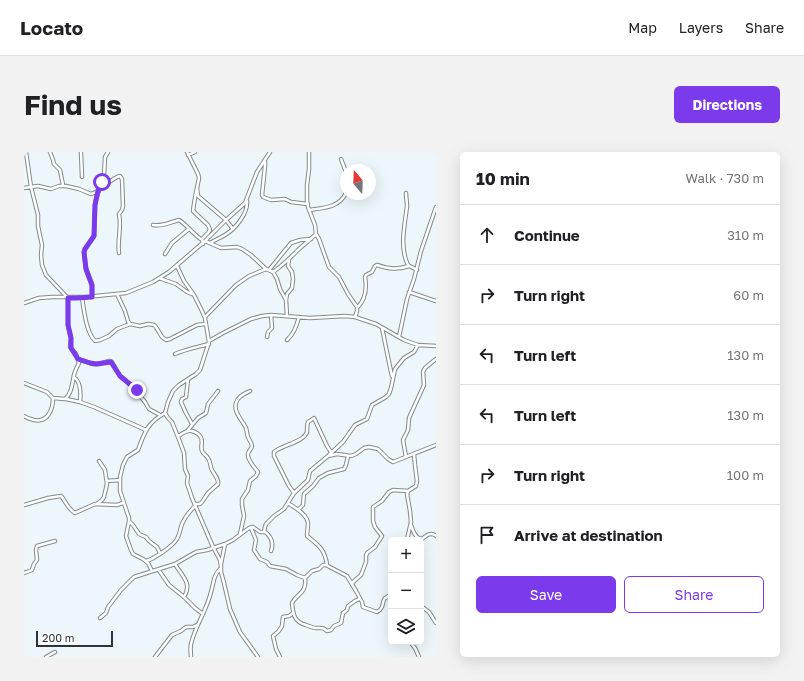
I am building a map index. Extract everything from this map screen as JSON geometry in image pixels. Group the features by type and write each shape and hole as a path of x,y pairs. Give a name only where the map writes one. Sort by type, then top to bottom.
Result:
{"street":[{"path":"26,152 31,187 38,215 43,268 46,275 68,297 68,325 71,338 70,347 78,359 79,364 71,389 66,399"},
{"path":"50,152 54,164 60,170 62,186"},
{"path":"80,152 82,177"},
{"path":"92,297 91,283 87,272 84,253 94,236 95,205 98,191 104,176 105,157 108,152"},
{"path":"195,152 188,154 199,178 194,197 193,211 208,225 210,230 202,240"},
{"path":"209,243 226,235 233,229 241,218 245,212 247,201 257,172 270,152"},
{"path":"309,152 307,185 308,204 316,234 329,267 339,277 357,308"},
{"path":"341,159 343,164"},
{"path":"264,161 263,196 271,200 285,199 291,202 308,204"},
{"path":"25,189 31,187 51,189 62,186 79,189 91,194 98,191 116,177 120,176 123,206 119,214 121,223 118,246 119,253"},
{"path":"197,188 199,197 226,220 233,229"},
{"path":"406,193 407,204 404,231 404,252 409,266 417,270"},
{"path":"309,210 325,208 342,200"},
{"path":"24,303 39,298 56,296 82,298 132,291 159,278 176,266 204,243 247,201"},
{"path":"400,337 406,302 436,206"},
{"path":"153,225 163,226 179,220 204,243"},
{"path":"165,254 172,243 189,229"},
{"path":"273,272 316,234"},
{"path":"205,318 236,286 249,276 268,269 291,243 311,239"},
{"path":"204,243 209,243 221,248 236,247 251,255 273,272 277,279 280,292 286,300"},
{"path":"287,316 286,300 292,288 293,279 291,269 288,266 289,259"},
{"path":"355,317 357,308 362,303 365,294 366,282 364,277 372,272 375,266 377,265 385,268 401,269 409,266"},
{"path":"152,571 150,565 146,561 133,554 126,536 129,521 120,491 120,480 121,471 126,459 130,454 138,450 141,439 153,421 165,412 173,391 200,370 209,342 205,318 199,303 176,266"},
{"path":"159,278 174,283 187,292 193,294"},
{"path":"410,292 436,301"},
{"path":"117,294 130,324"},
{"path":"82,298 89,329 94,340 97,341 109,336 119,328 130,324 141,326 148,324 154,325 162,337 168,340 198,325 206,324"},
{"path":"267,337 268,331 272,328 271,315"},
{"path":"175,354 184,350 194,349 252,319 271,315 310,318 345,316 355,317 382,327 418,345 436,346"},
{"path":"287,340 293,333 299,317"},
{"path":"382,327 393,377"},
{"path":"264,531 266,524 282,510 294,493 308,480 310,471 343,442 355,425 367,419 372,405 389,394 395,369 402,359 414,352 418,345"},
{"path":"78,359 93,364 111,362 120,376 139,392 149,409 160,415"},
{"path":"406,457 403,440 408,430 409,418 424,385 423,372 425,368 436,359"},
{"path":"74,376 79,384 81,393 80,402"},
{"path":"188,379 186,397 181,402 192,424"},
{"path":"24,383 47,392 53,398 80,402 146,430"},
{"path":"178,436 188,430 198,418 206,414 208,404 218,391"},
{"path":"240,534 244,516 242,499 247,492 250,481 258,472 252,465 248,455 252,445 248,438 246,427 238,414 236,405 239,398 250,391"},
{"path":"24,416 33,420 46,417 52,410 53,398"},
{"path":"165,412 172,422 184,453 185,466 188,476 187,483 195,505 221,564"},
{"path":"294,493 274,458 274,452 303,438 306,433 308,422 314,418 331,452"},
{"path":"146,561 153,559 176,541 183,521 189,512 195,505 200,504 208,493 218,484 217,475 202,451 202,438 197,433 188,430"},
{"path":"328,456 336,454 348,456 355,455 364,448 369,447 378,449 393,462 436,445"},
{"path":"352,583 361,574 366,562 367,553 375,547 382,536 374,524 373,507 382,501 388,492 393,490 408,491 417,484 414,454"},
{"path":"298,510 303,505 304,495 318,479 328,473 344,469 348,456"},
{"path":"24,505 61,496 75,513 102,501 107,481 105,470 99,460"},
{"path":"107,481 120,480"},
{"path":"408,491 407,496 410,511 410,524 408,537"},
{"path":"97,504 117,505 124,503"},
{"path":"288,503 304,515 308,521 307,536 321,548 326,556 327,565"},
{"path":"129,521 139,534 146,537 149,542 157,547 160,553"},
{"path":"410,524 414,534 418,538 422,539 428,534 436,536"},
{"path":"100,618 106,613 107,609 121,590 136,577 174,564 194,553 225,544 250,527"},
{"path":"250,527 263,533 264,531 270,536 272,542 272,547 270,550"},
{"path":"250,527 256,540 254,549 260,559 272,567 286,569 305,578"},
{"path":"24,573 32,570 37,560 36,550 38,546 55,541"},
{"path":"225,544 221,572 228,601 240,632 258,657"},
{"path":"174,564 184,576 187,586 187,591 184,596"},
{"path":"305,578 312,571 319,569 324,564 327,565 336,571 345,574 352,583 364,608 377,612 379,612 385,598 388,596"},
{"path":"158,569 169,585 184,596 203,614"},
{"path":"191,657 191,645 197,625 211,594 215,575 221,569"},
{"path":"305,578 306,583 301,593 292,600 296,620 301,623 316,628 321,627 329,631 332,630 334,626 341,623 343,613 347,610 348,606 360,599"},
{"path":"424,608 429,612 436,623"},
{"path":"280,657 275,647 273,636 282,626 283,617 294,613"},
{"path":"155,657 172,635 185,628 193,628 197,625"},
{"path":"412,645 419,657"},
{"path":"46,657 55,652"}],"route":[{"path":"102,182 98,191 95,205 94,236 84,252 86,269 92,285 92,297 68,298 68,328 71,338 70,347 78,359 93,364 109,361 111,362 120,376 137,390"}]}
